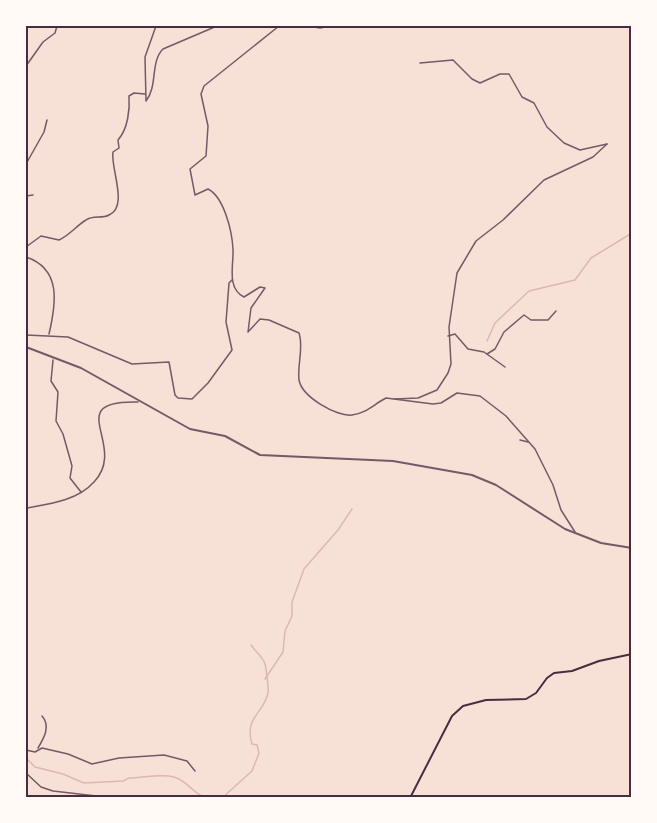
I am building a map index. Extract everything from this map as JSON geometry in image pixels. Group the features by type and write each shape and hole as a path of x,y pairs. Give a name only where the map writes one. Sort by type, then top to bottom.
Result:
{"main road":[{"path":"410,798 452,716 459,709 498,698 514,701 526,699 536,693 547,678 554,673 572,671 599,661 632,654"}],"street":[{"path":"26,66 43,42 55,33 57,26"},
{"path":"156,26 145,57 146,101 154,83 158,54 163,49 217,26"},
{"path":"279,26 208,80 202,90 208,126 206,156 191,167 190,172 195,195 208,189 217,196 221,204 233,249 232,280 241,296 265,288 251,308 248,332 260,319 269,320 299,333 299,379 308,394 346,415 372,409 383,399 413,399 438,389 450,368 448,336 457,273 466,254 480,236 503,220 539,184 596,155 608,144 580,150 564,144 547,128 534,103 522,98 508,74 500,74 480,83 453,60 420,63"},
{"path":"308,26 320,28 330,26"},
{"path":"26,247 41,236 59,240 75,231 85,220 114,212 118,196 113,153 119,148 118,141 125,130 130,109 129,96 134,93 146,93"},
{"path":"26,164 48,120"},
{"path":"26,196 33,195"},
{"path":"26,257 38,263 54,282 56,300 49,334"},
{"path":"26,334 68,337 132,364 169,362 175,395 178,398 192,399 232,350 226,321 229,283 232,280"},
{"path":"487,354 495,349 504,332 524,315 531,320 548,320 556,311"},
{"path":"448,336 455,334 468,349 487,354 506,367"},
{"path":"26,347 81,368 138,402 190,429 225,436 260,455 393,461 476,476 496,485 543,516 576,534 601,543 632,548"},
{"path":"53,360 51,381 58,392 56,421 63,434 72,466 70,478 81,492"},
{"path":"391,399 433,404 441,403 458,393 476,394 506,416 529,442 553,485 561,510 576,534"},
{"path":"26,508 54,504 81,492 98,478 105,452 104,438 98,419 101,410 114,401 138,402"},
{"path":"26,419 26,446"},
{"path":"520,440 529,442"},
{"path":"38,749 47,725 42,716"},
{"path":"26,750 38,749 68,754 92,764 119,758 169,755 187,761 195,771"},
{"path":"26,773 41,787 52,791 114,798"}],"waterway":[{"path":"487,341 495,323 529,291 575,280 591,258 632,233"},
{"path":"265,679 283,652 285,631 292,616 292,602 304,569 338,530 352,509"},
{"path":"222,798 252,771 259,753 257,745 252,744 250,728 266,700 268,688 264,661 251,645"},
{"path":"26,758 35,767 63,774 84,783 158,776 174,777 207,798"}]}
